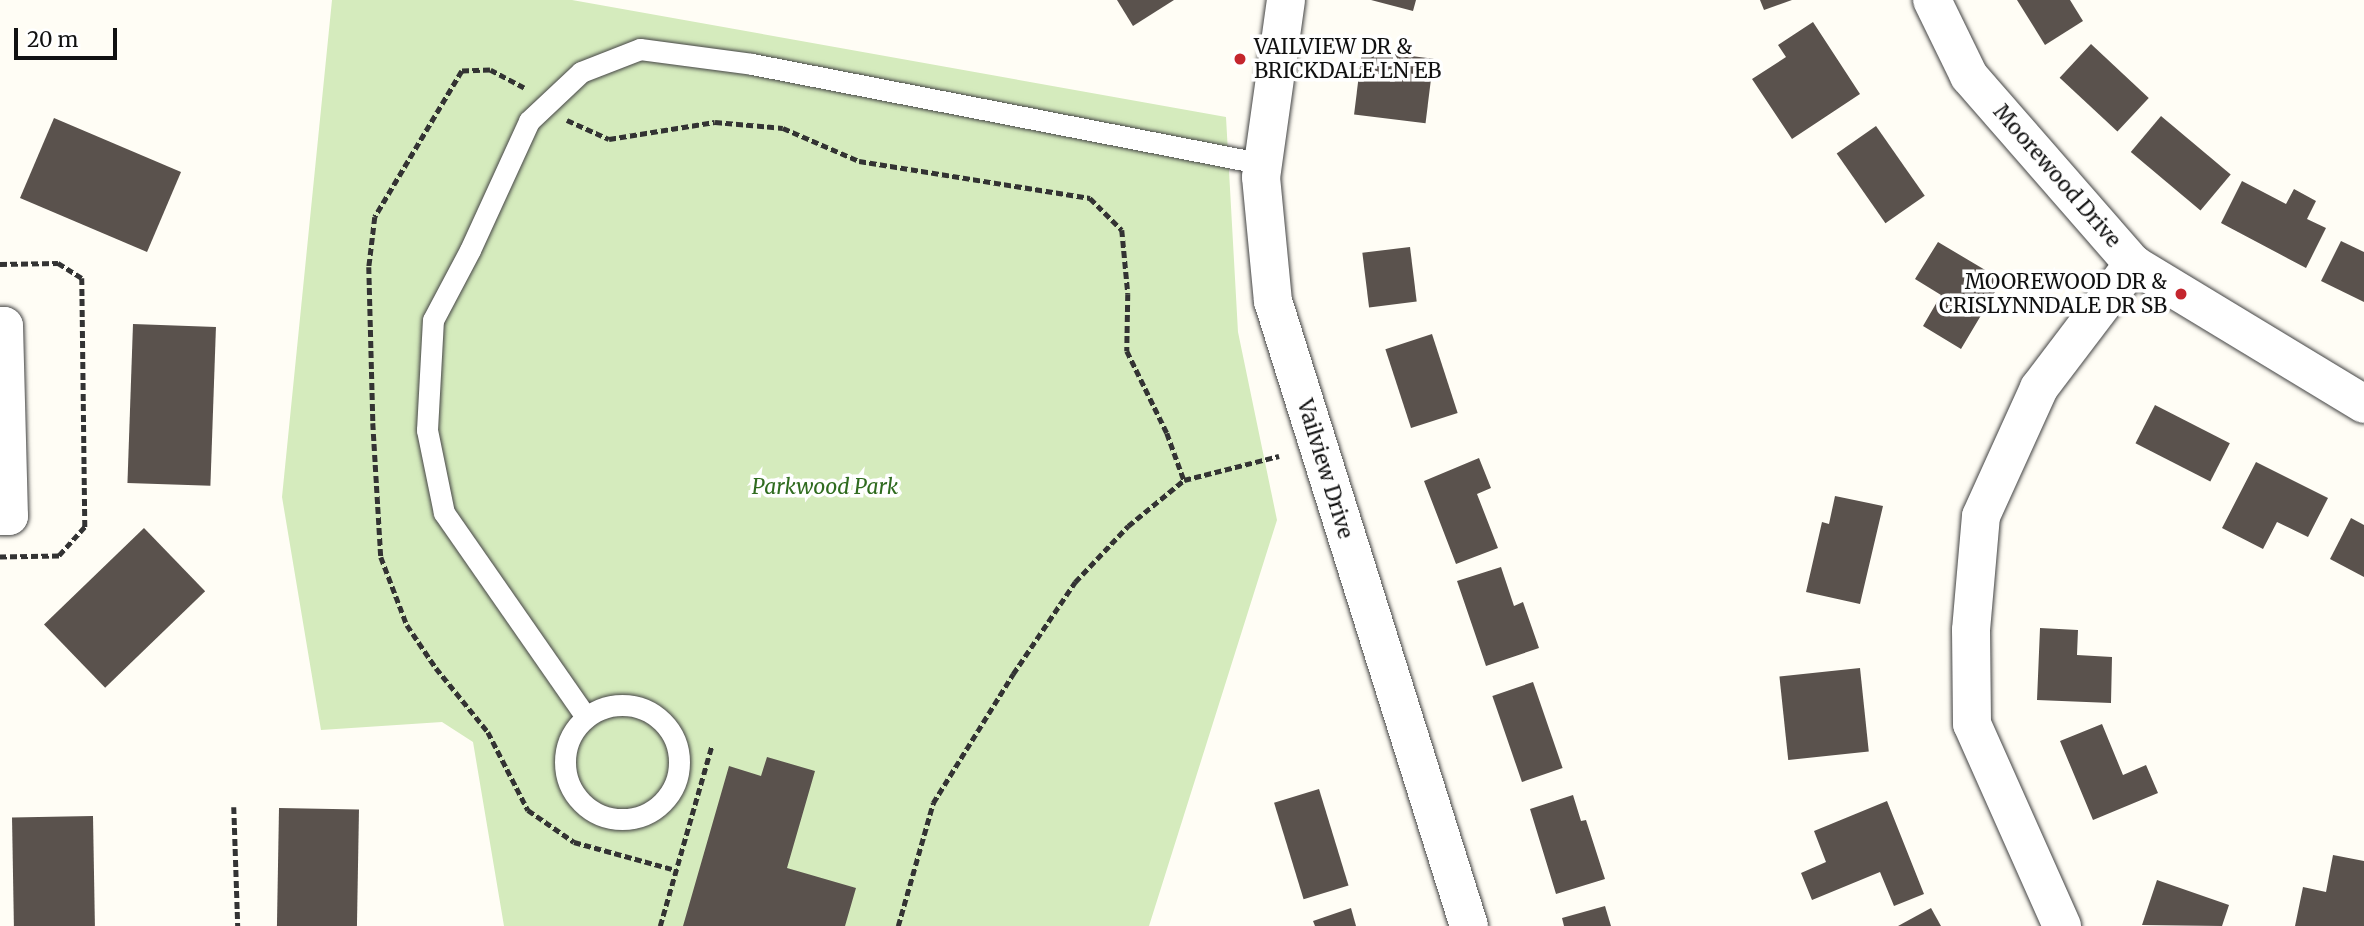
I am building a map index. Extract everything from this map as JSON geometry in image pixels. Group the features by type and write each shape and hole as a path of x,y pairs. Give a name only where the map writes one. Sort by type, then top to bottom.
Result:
{"street":[{"name":"Vailview Drive","path":"1286,0 1261,177 1273,301 1469,926"},
{"name":"Moorewood Drive","path":"1932,0 1969,75 2133,264 2364,404"},
{"path":"2063,926 1972,724 1971,630 1980,516 2039,388 2133,264"},
{"path":"0,326 4,326 9,516 0,516"}],"lane":[{"path":"586,717 444,513 426,430 433,320 470,250 529,121 581,72 640,49 652,50 752,64 1264,164"},
{"path":"621,704 639,707 656,715 669,729 677,745 678,773 667,798 653,811 635,819 615,820 597,815 581,804 569,788 564,769 565,749 573,731 586,717 602,707 621,704"}],"path":[{"path":"564,119 609,139 715,122 783,128 859,161 1090,198 1122,230 1128,294 1128,351 1167,433 1184,480"},
{"path":"0,264 58,263 82,278 85,527 59,556 0,557"},
{"path":"898,926 933,803 1013,674 1075,582 1128,526 1184,480 1279,456"},
{"path":"660,926 712,746"},
{"path":"234,807 238,926"}],"green space":[{"name":"Parkwood Park","path":"332,0 572,0 1226,117 1238,332 1277,520 1149,926 504,926 473,742 442,722 321,730 282,497"}],"building":[{"path":"1117,0 1174,0 1133,26"},
{"path":"1371,0 1416,0 1413,11"},
{"path":"1760,0 1792,0 1764,10"},
{"path":"2017,0 2070,0 2083,21 2045,45"},
{"path":"1813,22 1860,94 1792,139 1752,79 1786,57 1778,45"},
{"path":"2091,44 2149,98 2117,132 2060,78"},
{"path":"1362,50 1433,59 1426,123 1354,115"},
{"path":"2161,116 2231,174 2200,210 2131,152"},
{"path":"54,118 181,172 147,252 20,198"},
{"path":"1876,126 1925,196 1885,223 1837,154"},
{"path":"2242,181 2286,204 2294,189 2316,201 2307,219 2326,228 2306,268 2221,223"},
{"path":"2341,241 2364,252 2364,302 2321,281"},
{"path":"1938,242 2002,280 1961,349 1923,326 1941,295 1915,279"},
{"path":"1410,247 1417,302 1369,307 1362,253"},
{"path":"133,324 216,327 210,486 127,483"},
{"path":"1432,334 1458,413 1411,428 1385,349"},
{"path":"2155,405 2230,443 2210,481 2135,443"},
{"path":"1479,458 1491,488 1477,494 1498,548 1456,564 1424,481"},
{"path":"2256,462 2328,498 2308,537 2277,522 2263,549 2222,528"},
{"path":"1835,496 1883,506 1860,604 1806,592 1822,522 1829,524"},
{"path":"2351,518 2364,525 2364,577 2330,559"},
{"path":"144,528 205,591 105,688 44,625"},
{"path":"1501,567 1514,606 1523,602 1539,648 1486,666 1457,581"},
{"path":"2040,628 2078,630 2077,655 2112,657 2111,703 2037,700"},
{"path":"1860,668 1869,752 1788,760 1779,676"},
{"path":"1533,682 1563,768 1522,782 1492,696"},
{"path":"2102,724 2123,775 2146,765 2158,793 2093,820 2060,741"},
{"path":"767,757 815,771 787,868 856,888 845,926 683,926 729,766 761,776"},
{"path":"1319,789 1349,886 1304,899 1274,803"},
{"path":"1573,795 1581,821 1586,820 1605,879 1556,894 1530,809"},
{"path":"1887,801 1924,894 1894,906 1880,872 1812,900 1801,873 1826,862 1814,831"},
{"path":"279,808 359,809 357,926 277,926"},
{"path":"93,816 95,926 14,926 12,817"},
{"path":"2333,855 2364,861 2364,926 2295,926 2303,887 2326,892"},
{"path":"2157,880 2229,905 2222,926 2142,925"},
{"path":"1605,906 1611,926 1564,926 1562,918"},
{"path":"1351,908 1356,926 1315,926 1313,921"},
{"path":"1931,908 1941,926 1898,926"}],"place":[{"name":"VAILVIEW DR & BRICKDALE LN EB","path":"1240,59"},
{"name":"MOOREWOOD DR & CRISLYNNDALE DR SB","path":"2181,294"}]}
